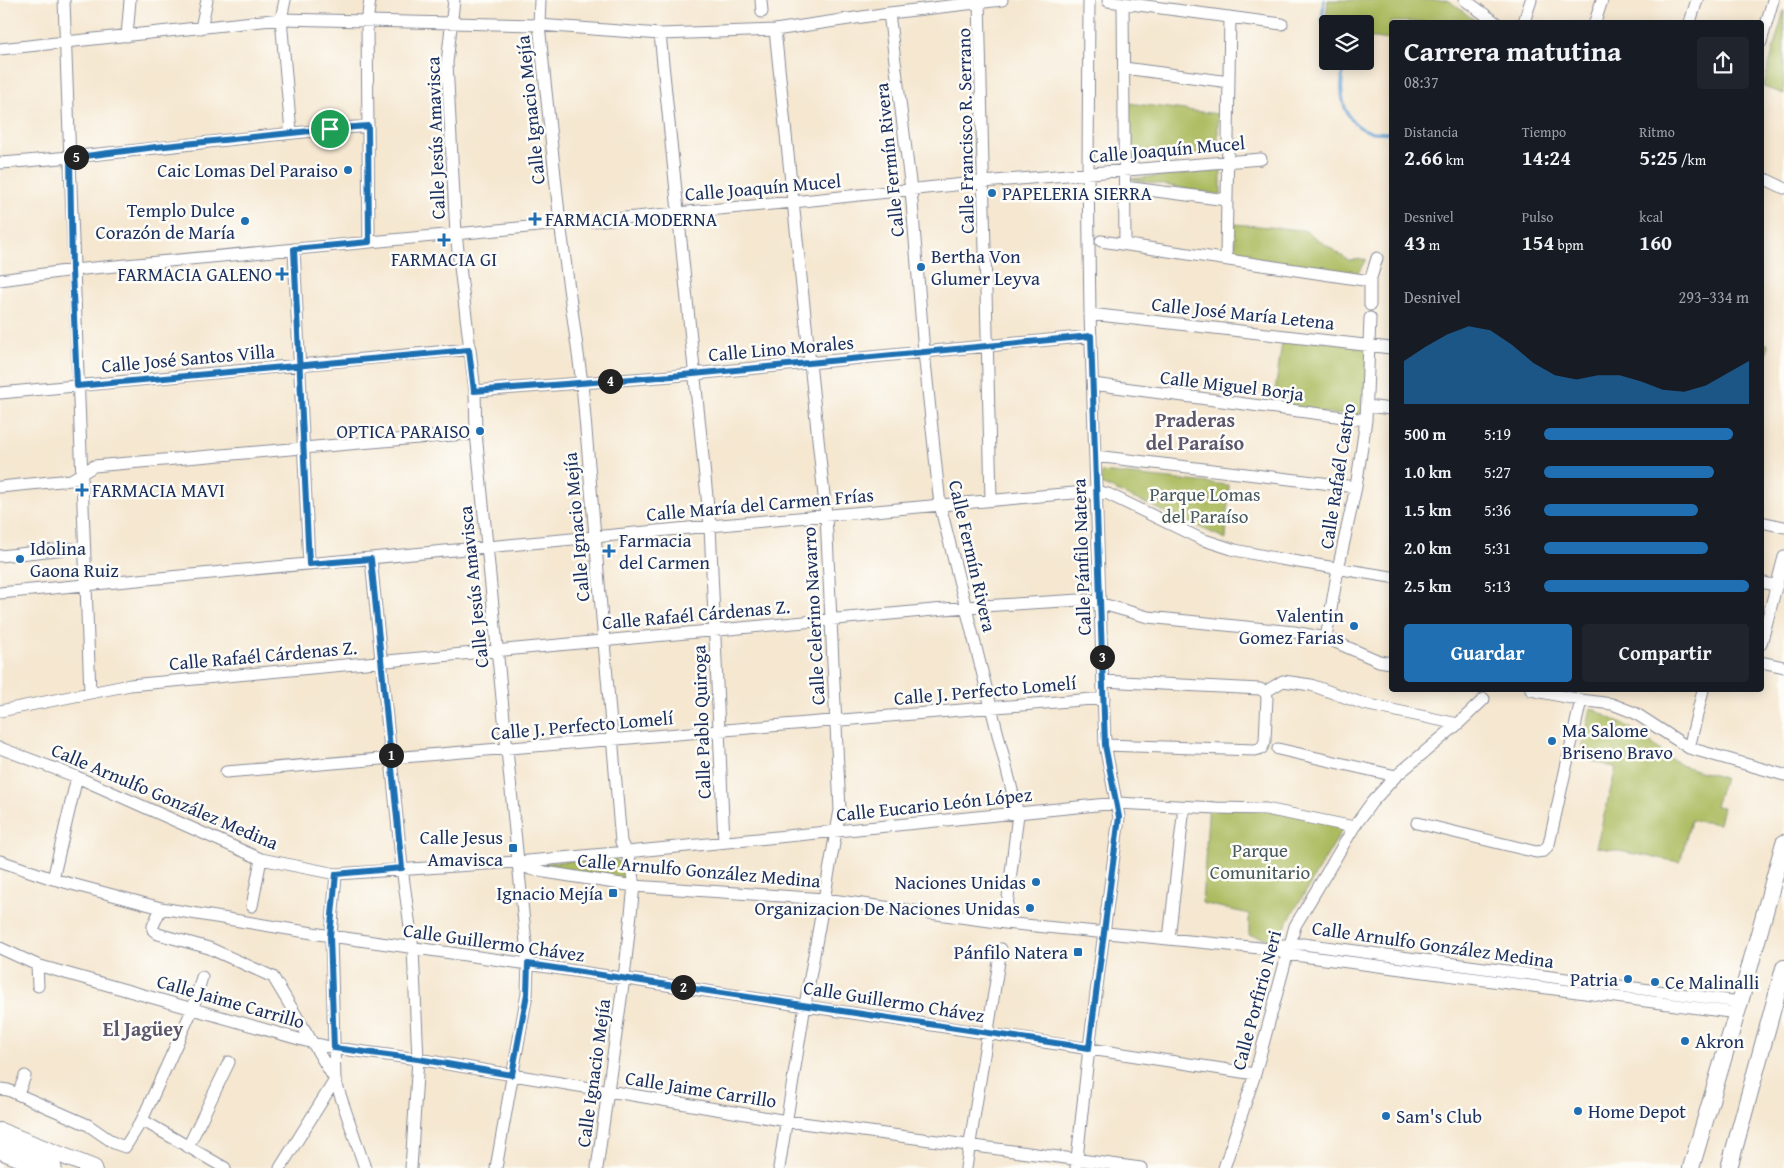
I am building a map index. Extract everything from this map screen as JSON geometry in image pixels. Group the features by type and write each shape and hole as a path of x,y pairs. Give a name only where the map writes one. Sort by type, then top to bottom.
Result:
{"highway":[{"path":"0,1148 51,1168"}],"street":[{"path":"64,0 72,270 90,692"},
{"path":"127,36 130,0"},
{"path":"201,28 207,0"},
{"path":"285,0 281,19 292,132"},
{"path":"369,242 367,22 370,0"},
{"name":"Calle Jesús Amavisca","path":"454,0 453,24 447,63 456,234 474,391 476,433 528,964 527,994 496,1168"},
{"name":"Calle Ignacio Mejía","path":"540,0 539,25 560,223 582,384 621,842 630,861 634,886 624,978 597,1168"},
{"path":"0,49 281,19 539,25 660,34 775,30 979,1 1002,0"},
{"name":"Calle Pánfilo Natera","path":"1076,1163 1119,817 1105,745 1090,314 1088,173 1089,0"},
{"path":"1465,0 1492,20"},
{"path":"1525,20 1531,0"},
{"path":"1596,20 1602,0"},
{"path":"1691,20 1697,0"},
{"path":"1764,32 1773,0"},
{"name":"Calle Francisco R. Serrano","path":"979,1 991,500"},
{"path":"1108,1 1282,24"},
{"path":"1123,3 1125,244"},
{"name":"Calle Fermín Rivera","path":"889,13 911,190 924,352 940,505 1018,814 1005,922"},
{"path":"1226,259 1230,18"},
{"name":"Calle Celerino Navarro","path":"775,30 826,515 840,810 778,1168"},
{"name":"Calle Pablo Quiroga","path":"660,34 710,526 724,842"},
{"path":"1124,68 1229,82"},
{"path":"0,163 70,158 292,132 368,126"},
{"name":"Calle Joaquín Mucel","path":"0,280 72,270 793,202 983,182 1262,159"},
{"path":"1764,178 1784,188"},
{"path":"1124,187 1227,200"},
{"path":"1101,241 1370,281"},
{"path":"294,249 309,564"},
{"path":"1370,305 1370,281 1377,258"},
{"name":"Calle José María Letena","path":"1090,314 1389,348"},
{"name":"Calle Rafaél Castro","path":"1326,638 1338,569 1356,487 1366,420 1370,318"},
{"name":"Calle Lino Morales","path":"474,391 695,374 1091,336"},
{"name":"Calle José Santos Villa","path":"0,393 469,350"},
{"name":"Calle Miguel Borja","path":"1093,384 1366,420"},
{"path":"1367,406 1389,409"},
{"path":"0,487 71,480 94,466 476,433"},
{"path":"1095,456 1356,487"},
{"name":"Calle María del Carmen Frías","path":"0,593 1096,491 1108,494 1201,539 1235,550 1389,577"},
{"path":"1764,523 1784,527"},
{"path":"0,556 84,546"},
{"path":"1764,633 1784,557"},
{"path":"371,559 402,868 413,949 418,1059 411,1168"},
{"path":"1764,583 1777,586"},
{"name":"Calle Rafaél Cárdenas Z.","path":"0,711 130,685 831,619 966,607 1080,600 1088,600 1148,617 1294,632 1326,638 1379,661 1389,663"},
{"path":"1764,663 1784,667"},
{"path":"1265,692 1283,680 1311,685 1364,704 1458,724"},
{"path":"1103,681 1260,689 1265,692 1267,697 1265,741 1262,748 1255,750 1105,745"},
{"path":"1540,692 1612,704 1635,713 1689,748 1784,775"},
{"path":"1689,748 1703,692"},
{"name":"Calle J. Perfecto Lomelí","path":"226,772 1104,698"},
{"name":"Calle Porfirio Neri","path":"1224,1168 1255,1074 1295,926 1354,827 1372,802 1396,776 1458,724 1484,699"},
{"path":"1416,824 1536,852 1544,851 1549,844 1581,700"},
{"name":"Calle Arnulfo González Medina","path":"0,748 77,778 261,860 336,874 402,868 518,862 530,869 634,886 824,899 1104,933 1270,948 1288,949 1312,945 1738,1008"},
{"path":"1278,749 1396,776"},
{"path":"53,879 77,778"},
{"name":"Calle Eucario León López","path":"518,862 1117,803 1266,809 1354,827"},
{"path":"1169,939 1184,807"},
{"path":"1691,1168 1780,874 1784,843"},
{"path":"252,906 261,860"},
{"name":"Calle Guillermo Chávez","path":"0,861 53,879 160,908 413,949 624,978 1255,1074"},
{"path":"280,1168 335,1080 330,936 336,874"},
{"path":"160,908 153,926 153,930 158,934 209,948 273,977 335,1080 365,1168"},
{"name":"Calle Jaime Carrillo","path":"0,948 38,965 334,1048 418,1059 786,1121 969,1145 1076,1163 1141,1168"},
{"path":"966,1168 986,1033 1001,950"},
{"path":"38,965 38,986"},
{"path":"1728,1168 1784,968"},
{"path":"0,1090 8,1090 88,1125 114,1143 126,1147 142,1120 193,1008 202,977"},
{"path":"188,1147 229,1062"},
{"path":"18,1094 25,1076"},
{"path":"142,1120 225,1168"},
{"path":"0,1131 94,1168"}],"green space":[{"path":"1328,0 1448,0 1474,20 1389,20 1389,40 1374,38 1374,15 1326,15"},
{"path":"1784,10 1784,94 1764,87"},
{"path":"1128,103 1218,114 1218,153 1128,161"},
{"path":"1221,170 1221,195 1130,179"},
{"path":"1235,224 1304,230 1348,260 1366,259 1357,275 1235,256"},
{"path":"1283,336 1367,346 1366,418 1273,406"},
{"path":"1764,343 1768,344 1764,371"},
{"name":"Parque Lomas del Paraíso","path":"1102,472 1229,485 1226,539 1101,484"},
{"path":"1591,708 1642,734 1665,755 1683,766 1724,778 1715,806 1723,807 1719,824 1691,820 1680,862 1596,847 1616,768 1580,757"},
{"name":"Parque Comunitario","path":"1209,802 1347,822 1288,921 1279,941 1249,935 1249,914 1202,903"},
{"path":"614,857 622,866 625,879 549,869 543,863"}],"waterway":[{"path":"1322,15 1324,0"},
{"path":"1345,70 1342,77 1342,95 1346,110 1354,123 1368,131 1389,133"}],"place":[{"name":"Caic Lomas Del Paraiso","path":"348,170"},
{"name":"PAPELERIA SIERRA","path":"992,193"},
{"name":"FARMACIA MODERNA","path":"535,219"},
{"name":"Templo Dulce Corazón de María","path":"245,221"},
{"name":"FARMACIA GI","path":"444,240"},
{"name":"Bertha Von Glumer Leyva","path":"921,267"},
{"name":"FARMACIA GALENO","path":"282,274"},
{"name":"OPTICA PARAISO","path":"480,431"},
{"name":"FARMACIA MAVI","path":"82,490"},
{"name":"Farmacia del Carmen","path":"609,551"},
{"name":"Idolina Gaona Ruiz","path":"20,559"},
{"name":"Valentin Gomez Farias","path":"1354,626"},
{"name":"Ma Salome Briseno Bravo","path":"1552,741"},
{"name":"Calle Jesus Amavisca","path":"513,848"},
{"name":"Naciones Unidas","path":"1036,882"},
{"name":"Ignacio Mejía","path":"613,893"},
{"name":"Organizacion De Naciones Unidas","path":"1030,908"},
{"name":"Pánfilo Natera","path":"1078,952"},
{"name":"Patria","path":"1628,979"},
{"name":"Ce Malinalli","path":"1655,982"},
{"name":"Akron","path":"1685,1041"},
{"name":"Home Depot","path":"1578,1111"},
{"name":"Sam's Club","path":"1386,1116"}],"district":[{"name":"Praderas del Paraíso","path":"1195,432"},
{"name":"El Jagüey","path":"143,1029"}],"route":[{"path":"330,129 70,158 77,386 300,365 469,350 474,391 672,376 1091,336 1105,745 1119,817 1089,1048 528,964 527,994 512,1075 418,1059 334,1048 330,936 336,874 402,868 371,559 309,564 304,448 300,365 294,249 369,242 368,126 330,129"}]}
